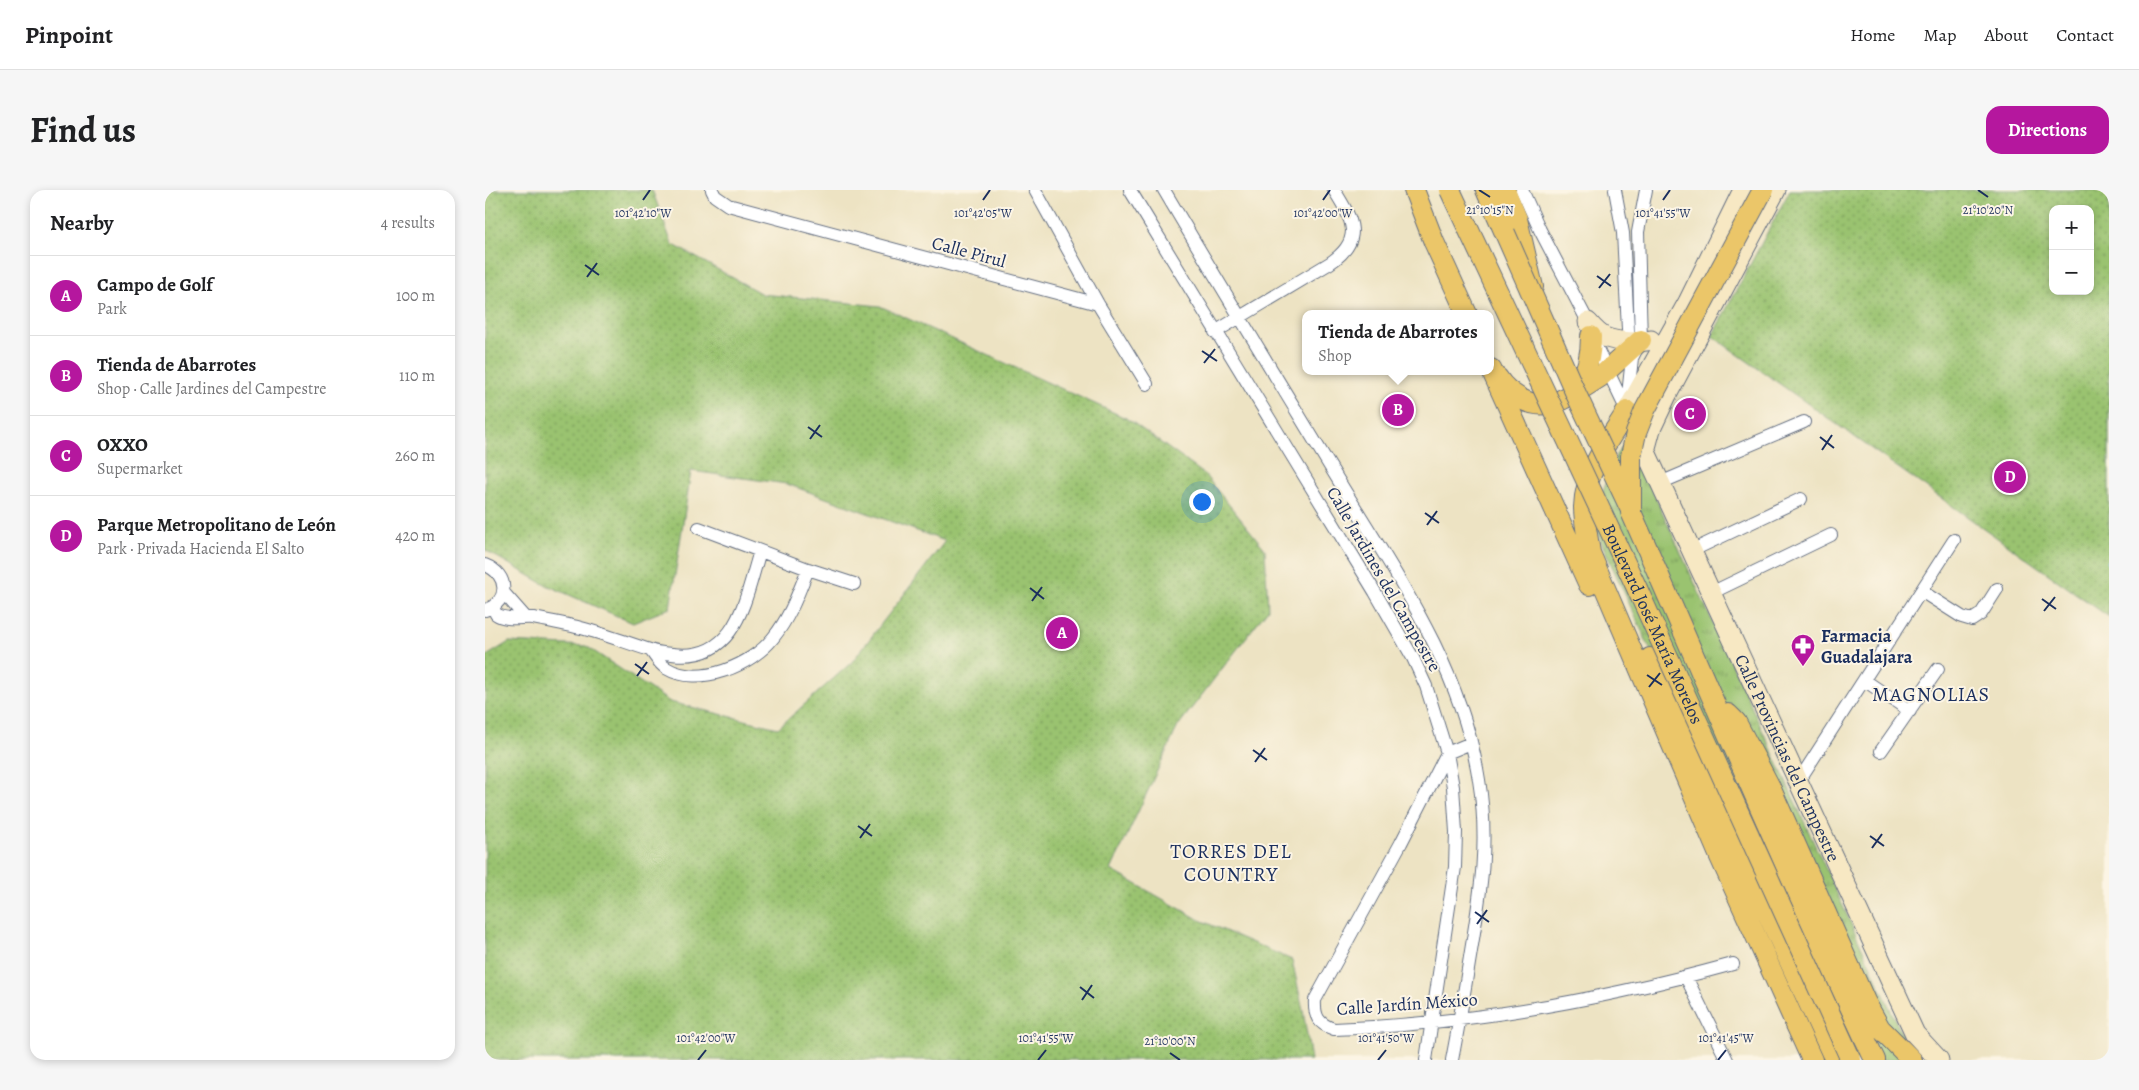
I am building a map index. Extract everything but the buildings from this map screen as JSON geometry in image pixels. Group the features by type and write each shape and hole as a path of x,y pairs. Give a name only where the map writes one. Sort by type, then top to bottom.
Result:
{"main road":[{"path":"1414,190 1434,242 1465,310"},
{"name":"Boulevard José María Morelos","path":"1450,190 1635,584 1851,1060"},
{"name":"Boulevard José María Morelos","path":"1486,190 1631,512 1838,983 1875,1060"},
{"path":"1505,190 1517,218 1539,310"},
{"path":"1631,512 1631,456 1636,433 1645,410 1763,190"},
{"path":"1566,397 1579,385 1583,376 1588,361 1590,329"},
{"path":"1494,371 1506,387 1529,403 1539,406 1553,404 1584,388 1633,348"},
{"path":"1494,374 1690,806 1720,857"},
{"path":"1627,411 1589,480 1584,506 1591,553 1605,590 1720,857 1812,1060"},
{"path":"1585,521 1835,1060"},
{"path":"1714,700 1736,722 1752,751 1865,1001 1880,1028 1913,1060"}],"street":[{"name":"Calle Pirul","path":"712,190 715,196 728,205 1097,304"},
{"path":"1035,190 1097,304 1147,384"},
{"name":"Calle Jardines del Campestre","path":"1130,190 1413,658 1426,686 1447,753 1453,787 1456,832 1455,866 1426,1060"},
{"name":"Calle Jardines del Campestre","path":"1164,190 1439,650 1461,704 1479,780 1484,832 1484,865 1481,896 1452,1060"},
{"path":"1215,332 1330,263 1347,249 1353,235 1351,222 1334,190"},
{"path":"1522,190 1590,329 1607,371 1627,411"},
{"path":"1615,190 1623,233 1633,348"},
{"path":"1627,411 1633,348 1638,232 1646,190"},
{"path":"1627,411 1688,302 1743,190"},
{"path":"1645,451 1649,436 1667,395 1777,190"},
{"path":"1619,214 1630,219 1641,214"},
{"path":"1590,329 1633,348 1655,338 1688,302"},
{"name":"Calle Provincias del Campestre","path":"1627,411 1915,1034 1939,1060"},
{"path":"1660,483 1804,422"},
{"path":"1691,551 1801,499"},
{"path":"699,528 760,552 854,584"},
{"path":"1711,593 1831,535"},
{"path":"1798,782 1953,540"},
{"path":"485,565 493,568 503,583 503,592 489,609 501,617 526,618 603,634 651,651 685,656 712,649 720,644 732,630 760,552"},
{"path":"651,651 665,667 681,674 705,674 739,664 767,646 779,631 792,609 808,569"},
{"path":"1921,591 1971,620 1981,614 1997,589"},
{"path":"503,592 526,618"},
{"path":"1881,751 1938,669"},
{"path":"1864,680 1910,711"},
{"path":"1447,753 1471,743"},
{"name":"Calle Jardín México","path":"1447,753 1401,843 1315,1000 1317,1020 1334,1029 1460,1020 1593,998 1733,964"},
{"path":"1686,976 1727,1060"}],"green space":[{"path":"485,190 652,190 672,244 762,294 880,306 1128,419 1204,474 1265,549 1268,609 1178,726 1111,870 1200,920 1292,960 1311,1060 485,1060 485,657 509,642 586,646 670,702 778,728 852,662 945,541 787,484 691,471 670,608 633,623 542,583 485,550"},
{"path":"1790,190 2109,190 2109,617 1712,336"},
{"path":"1627,441 1631,444 1902,1035 1922,1060 1823,1060 1648,672 1698,754 1592,522 1616,455"}],"place":[{"name":"Tienda de Abarrotes","path":"1398,410"},
{"name":"OXXO","path":"1690,414"},
{"name":"Parque Metropolitano de León","path":"2010,477"},
{"name":"Campo de Golf","path":"1062,633"},
{"name":"Farmacia Guadalajara","path":"1803,667"}],"district":[{"name":"MAGNOLIAS","path":"1931,694"},
{"name":"TORRES DEL COUNTRY","path":"1231,862"}]}
